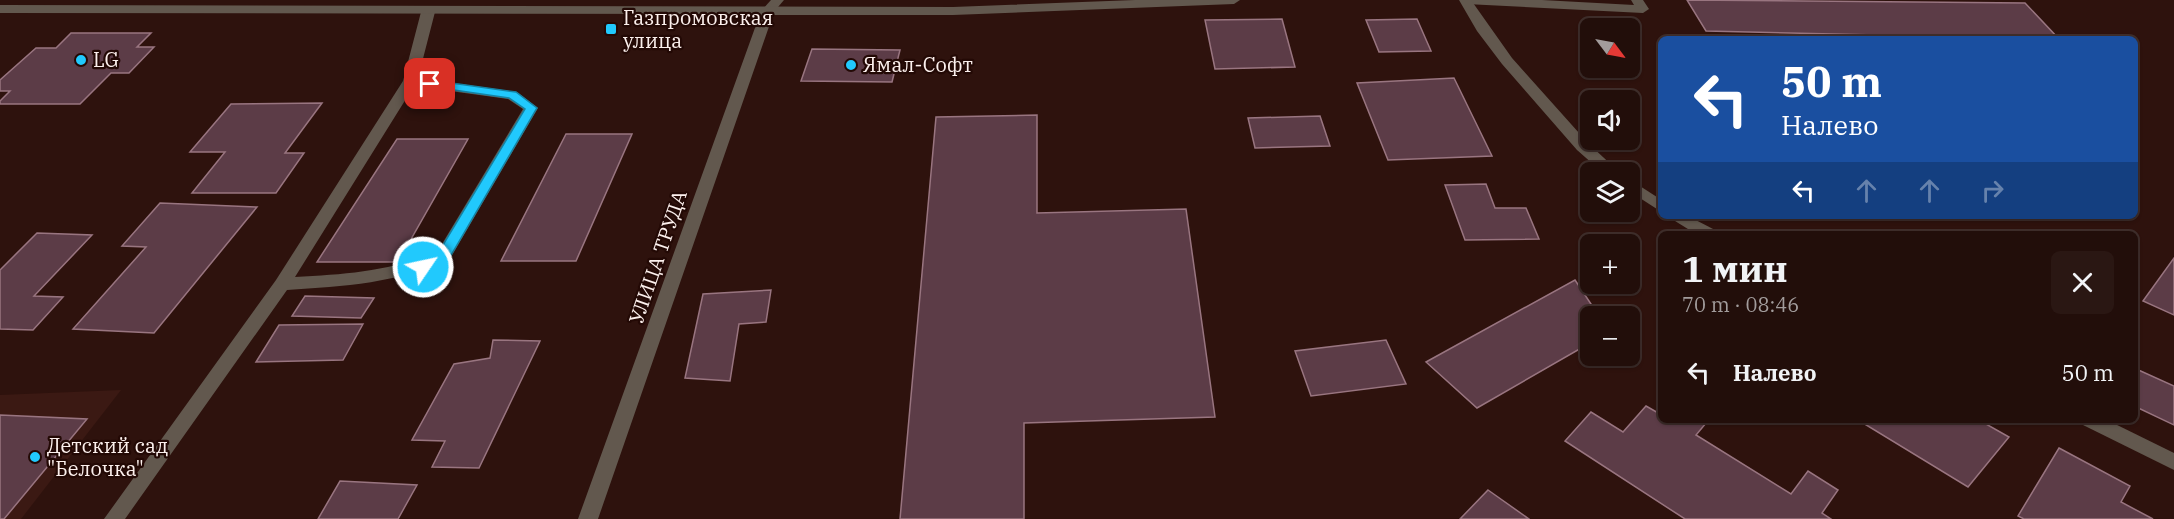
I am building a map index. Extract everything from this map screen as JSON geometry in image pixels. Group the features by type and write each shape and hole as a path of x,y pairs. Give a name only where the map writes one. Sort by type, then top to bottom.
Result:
{"street":[{"path":"0,9 428,12 773,5 952,11 1234,0"},
{"path":"1597,162 1476,22 1466,0 1643,9 1637,0"},
{"name":"УЛИЦА ТРУДА","path":"588,519 773,5"},
{"path":"114,519 282,284 410,81 428,12"},
{"path":"282,284 380,277 423,267 445,253 531,108 512,95 410,81"},
{"path":"1640,192 1658,205"},
{"path":"1681,219 1703,231"},
{"path":"2096,423 2174,462"}],"shaded area":[{"name":"Детский сад \"Белочка\"","path":"121,390 21,519 0,519 0,395"}],"building":[{"path":"1687,0 2025,3 2056,36 1927,36 1706,31"},
{"path":"1282,19 1295,67 1215,69 1205,20"},
{"path":"1417,19 1431,51 1379,52 1366,20"},
{"name":"LG","path":"71,33 151,33 137,47 154,47 129,73 111,73 80,104 0,104 0,101 10,91 0,91 0,80 36,48 56,48"},
{"name":"Ямал-Софт","path":"812,49 900,50 892,82 801,81"},
{"path":"1454,78 1492,156 1388,160 1357,83"},
{"path":"322,103 285,153 304,153 276,193 192,193 225,152 190,152 231,104"},
{"path":"1037,115 1037,213 1186,209 1215,417 1024,423 1024,519 900,519 936,117"},
{"path":"1320,116 1330,146 1255,148 1248,118"},
{"path":"566,134 632,134 576,261 501,261"},
{"path":"397,139 468,139 398,262 317,262"},
{"path":"1486,184 1495,208 1526,208 1539,239 1465,240 1445,185"},
{"path":"160,203 257,207 154,333 73,329 146,247 122,246"},
{"path":"37,233 92,235 34,296 63,297 33,330 0,329 0,270"},
{"path":"2174,258 2174,315 2143,301"},
{"path":"1575,280 1580,288 1580,294 1584,294 1592,306 1580,306 1580,349 1477,408 1426,362"},
{"path":"771,290 766,322 739,324 730,381 685,378 703,294"},
{"path":"305,296 374,298 361,318 292,316"},
{"path":"363,324 343,360 256,362 279,325"},
{"path":"493,340 540,341 479,468 432,467 445,441 412,440 454,364 490,358"},
{"path":"1386,340 1406,384 1311,396 1295,351"},
{"path":"2138,370 2174,386 2174,425 2138,408"},
{"path":"1646,406 1658,413 1658,423 1706,423 1696,435 1791,494 1808,471 1838,490 1822,513 1831,519 1685,519 1565,441 1591,412 1623,432"},
{"path":"0,415 87,419 4,519 0,519"},
{"path":"1863,423 1984,423 2009,437 1968,487"},
{"path":"2059,448 2130,486 2121,502 2153,519 2024,519 2018,516"},
{"path":"340,481 417,485 398,519 318,519"},
{"path":"1488,490 1529,519 1460,519"}],"place":[{"name":"Газпромовская улица","path":"611,29"},
{"name":"LG","path":"81,60"},
{"name":"Ямал-Софт","path":"851,65"},
{"name":"Детский сад \"Белочка\"","path":"35,457"}],"route":[{"path":"423,267 445,253 531,108 512,95 430,84"}]}
